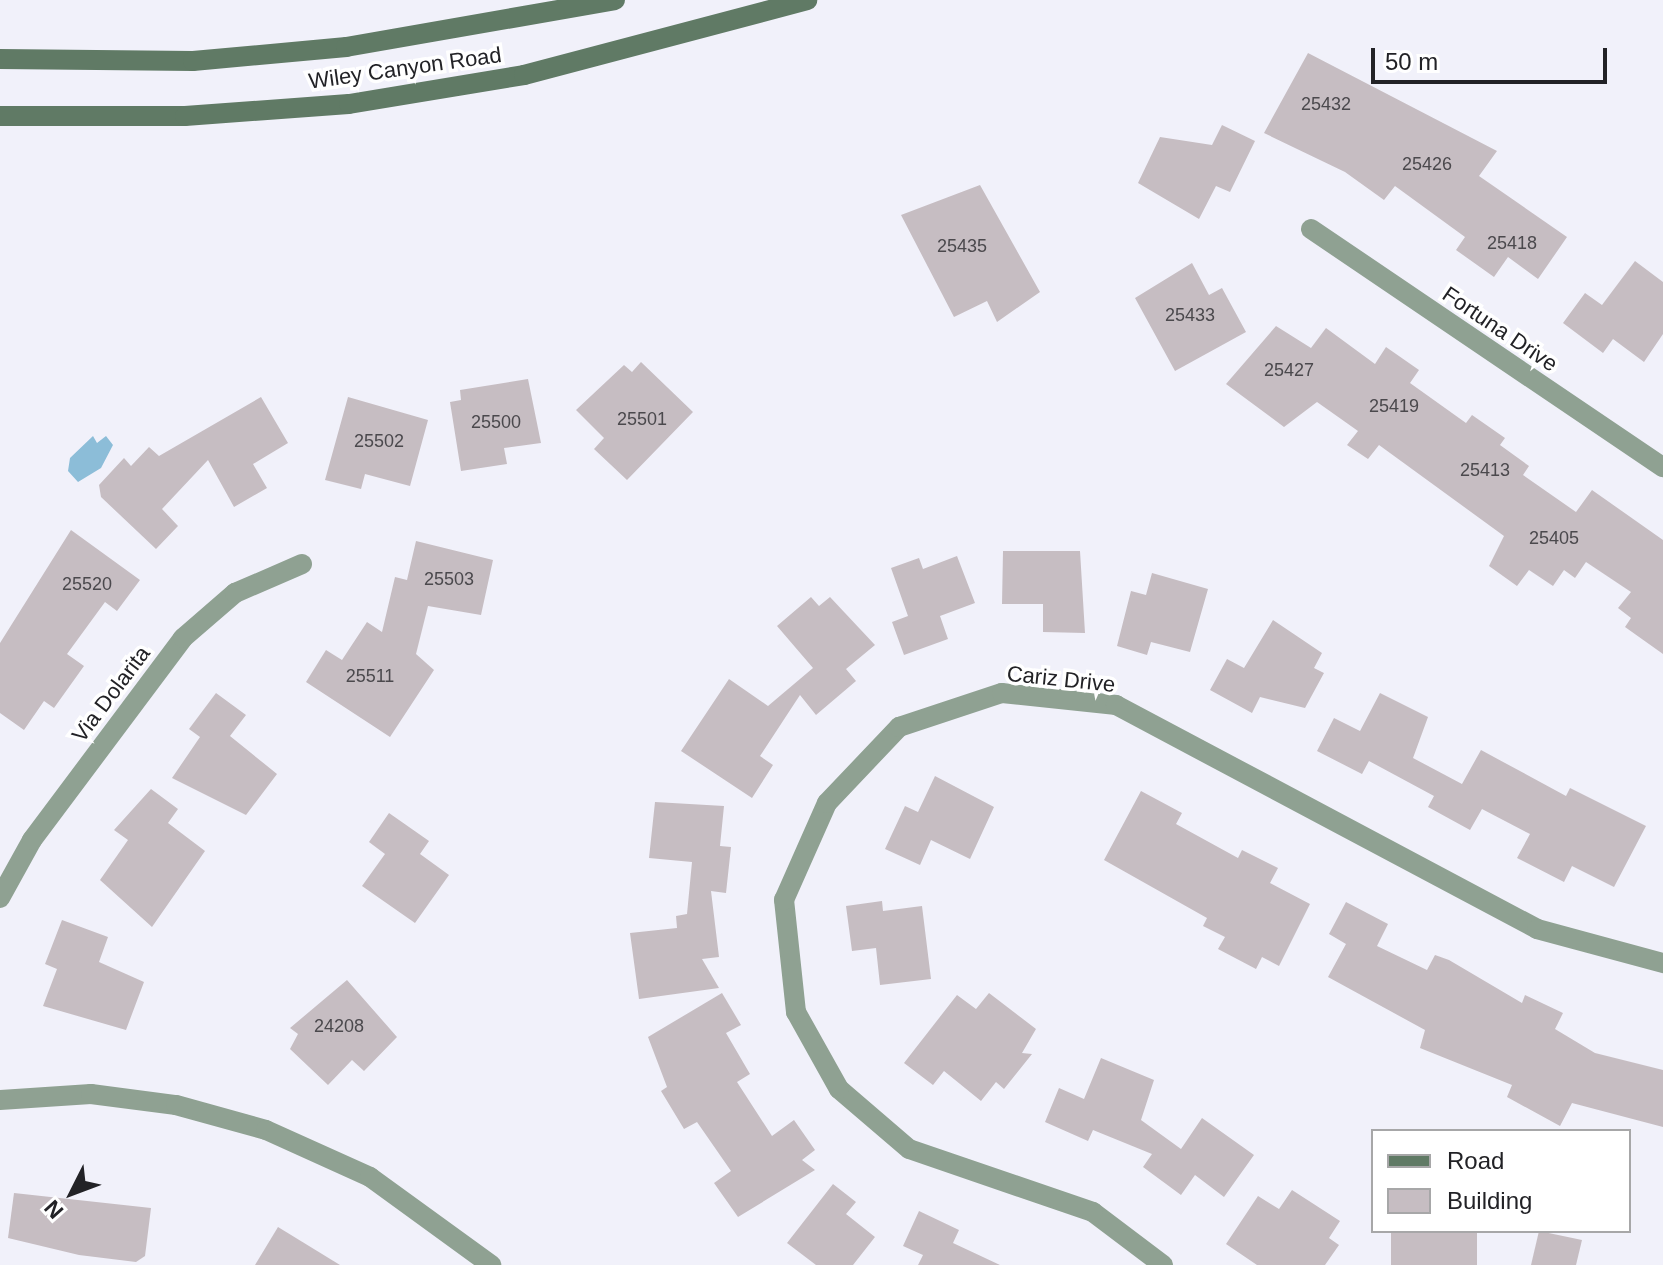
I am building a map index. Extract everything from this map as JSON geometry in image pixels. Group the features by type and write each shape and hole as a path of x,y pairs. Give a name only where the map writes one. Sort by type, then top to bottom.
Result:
{"main road":[{"name":"Wiley Canyon Road","path":"0,59 193,61 346,47 615,0"},
{"name":"Wiley Canyon Road","path":"0,116 185,116 349,104 524,75 807,0"}],"street":[{"name":"Fortuna Drive","path":"1311,229 1663,467"},
{"name":"Via Dolarita","path":"0,898 32,840 183,638 235,593 302,564"},
{"name":"Cariz Drive","path":"1163,1265 1093,1212 909,1149 839,1089 796,1012 784,900 827,803 899,727 1002,693 1116,705 1537,929 1663,963"},
{"path":"0,1100 91,1094 176,1105 266,1130 370,1177 491,1265"}],"water":[{"path":"93,436 97,443 106,436 113,445 101,468 78,482 68,471 70,458"}],"building":[{"path":"1308,53 1497,151 1479,176 1567,237 1538,279 1508,257 1494,277 1456,250 1465,237 1395,186 1384,200 1345,172 1264,133"},
{"path":"1222,125 1255,141 1230,192 1216,186 1199,219 1138,183 1160,137 1212,145"},
{"path":"980,185 1040,292 997,322 987,301 954,317 901,215"},
{"path":"1635,261 1663,282 1663,334 1644,362 1613,339 1603,353 1563,323 1585,293 1602,305"},
{"path":"1192,263 1209,295 1222,288 1246,332 1175,371 1135,298"},
{"path":"1276,326 1311,348 1326,328 1375,364 1386,347 1419,370 1410,383 1466,423 1472,415 1505,438 1500,445 1529,466 1523,475 1576,512 1592,490 1663,540 1663,654 1625,627 1631,618 1618,608 1631,592 1586,562 1575,578 1564,570 1553,586 1529,570 1517,586 1489,566 1504,536 1379,445 1368,459 1347,445 1358,431 1317,402 1284,427 1226,384"},
{"path":"641,362 693,412 627,480 594,449 604,438 576,410 624,365 632,372"},
{"path":"528,379 541,443 504,448 507,464 461,471 450,402 461,400 460,390"},
{"path":"261,397 288,443 253,464 267,488 234,507 208,460 162,509 178,526 156,549 101,497 99,485 124,458 131,466 149,447 159,456"},
{"path":"348,397 428,420 410,486 365,474 361,489 325,480"},
{"path":"71,530 140,580 117,611 105,602 67,654 84,666 54,708 44,701 24,730 0,713 0,643"},
{"path":"416,541 493,560 481,615 428,606 416,654 434,670 390,737 306,682 326,650 342,660 367,622 382,632 395,577 407,580"},
{"path":"1003,551 1080,551 1085,633 1043,632 1043,604 1002,604"},
{"path":"957,556 975,603 940,616 948,639 904,655 892,622 908,616 891,568 919,558 923,569"},
{"path":"1152,573 1208,589 1190,652 1151,642 1147,655 1117,646 1131,591 1146,595"},
{"path":"811,597 819,606 830,597 875,645 846,669 856,681 816,715 800,695 760,756 773,765 752,798 681,751 729,679 768,706 813,668 777,626"},
{"path":"1273,620 1322,653 1314,668 1324,673 1305,708 1260,697 1252,713 1210,690 1227,659 1244,668"},
{"path":"216,693 246,715 230,736 277,774 246,815 172,778 200,737 189,729"},
{"path":"1380,693 1428,717 1413,758 1462,784 1481,750 1566,796 1570,788 1646,826 1614,887 1572,866 1564,882 1517,858 1530,834 1482,809 1470,830 1428,807 1434,796 1369,761 1362,774 1317,751 1334,718 1360,731"},
{"path":"935,776 994,807 970,859 931,840 920,865 885,849 905,806 918,812"},
{"path":"151,789 178,809 168,823 205,851 152,927 100,880 128,840 114,830"},
{"path":"1141,791 1182,813 1176,824 1238,858 1242,850 1278,868 1270,883 1310,904 1279,966 1262,957 1256,969 1218,949 1225,937 1203,926 1207,918 1104,860"},
{"path":"655,802 724,806 720,846 731,847 726,893 711,891 719,957 702,959 719,988 639,999 630,933 677,928 676,916 687,914 692,862 649,858"},
{"path":"389,813 429,841 420,854 449,875 415,923 362,886 385,854 369,842"},
{"path":"882,901 883,911 922,906 931,979 880,985 876,948 852,951 846,906"},
{"path":"1346,902 1388,924 1377,946 1427,970 1435,955 1449,960 1522,1003 1525,995 1563,1013 1555,1029 1595,1053 1663,1070 1663,1127 1572,1103 1560,1126 1507,1097 1512,1085 1420,1048 1425,1030 1328,977 1346,944 1329,934"},
{"path":"62,920 108,937 99,962 144,982 126,1030 43,1006 57,969 45,964"},
{"path":"347,980 397,1037 364,1071 352,1060 328,1085 290,1049 298,1034 290,1028"},
{"path":"722,993 741,1025 726,1033 750,1074 737,1082 772,1136 794,1120 815,1150 802,1160 815,1170 738,1217 714,1183 731,1171 697,1122 684,1129 661,1091 667,1087 648,1037"},
{"path":"989,993 1036,1029 1022,1053 1032,1054 1004,1089 996,1082 981,1101 944,1071 933,1085 904,1063 957,995 976,1009"},
{"path":"1101,1058 1154,1080 1141,1120 1181,1149 1202,1118 1254,1155 1224,1197 1195,1175 1181,1195 1143,1167 1152,1154 1093,1130 1088,1141 1045,1122 1059,1088 1084,1099"},
{"path":"833,1184 856,1202 846,1214 875,1237 853,1265 816,1265 787,1243"},
{"path":"1292,1190 1340,1221 1329,1238 1339,1245 1325,1265 1257,1265 1226,1244 1258,1196 1279,1209"},
{"path":"14,1193 151,1208 145,1256 136,1262 79,1255 8,1238"},
{"path":"919,1211 959,1230 953,1243 1000,1265 918,1265 923,1255 903,1246"},
{"path":"278,1227 340,1265 255,1265"},
{"path":"1391,1233 1477,1233 1477,1265 1391,1265"},
{"path":"1539,1233 1582,1240 1576,1265 1531,1265"}]}
